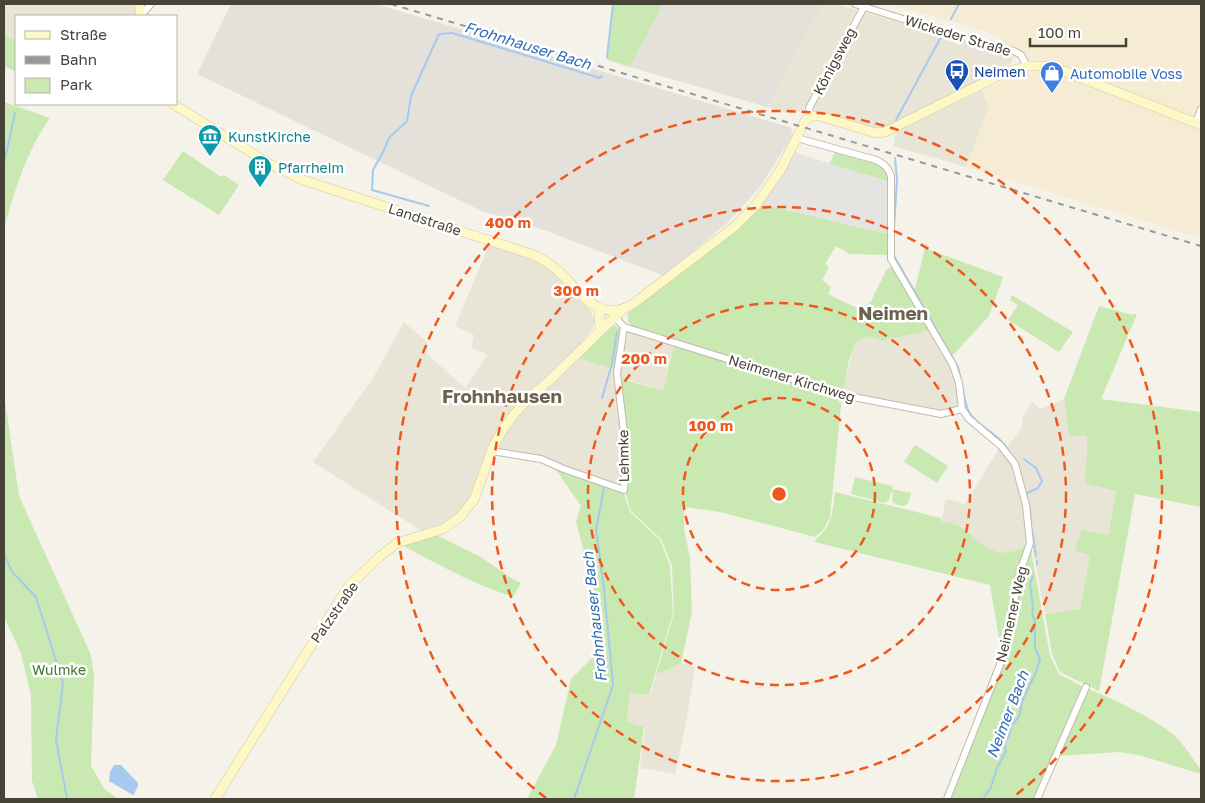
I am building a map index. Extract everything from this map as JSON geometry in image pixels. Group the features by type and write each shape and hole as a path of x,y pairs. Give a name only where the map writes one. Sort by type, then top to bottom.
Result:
{"main road":[{"path":"139,4 142,15"},
{"path":"600,331 599,309 609,311 622,310 633,304 734,227 756,204 773,182 807,120 819,116 876,133 885,132 1004,73 1027,66 1045,66 1064,71 1198,124"},
{"name":"Landstraße","path":"175,105 274,167 303,180 531,254 551,265 599,309"},
{"name":"Palzstraße","path":"215,799 348,587 379,557 397,543 443,530 459,518 474,500 491,451 504,429 530,397 622,310"}],"street":[{"path":"142,15 151,4"},
{"name":"Wickeder Straße","path":"854,4 864,5 938,30 1014,51 1021,55 1027,66"},
{"name":"Königsweg","path":"807,120 809,108 864,5"},
{"path":"1198,124 1201,109"},
{"path":"797,138 876,160 886,166 891,176 891,259 953,366 959,383 962,409"},
{"path":"614,317 624,327"},
{"name":"Neimener Kirchweg","path":"624,327 843,395 942,414 962,409"},
{"name":"Lehmke","path":"491,451 541,459 564,470 624,490 626,449 617,373 624,327"},
{"name":"Neimener Weg","path":"947,799 1003,657 1020,572 1030,543 1026,505 1015,464 1002,446 969,418 962,409"},
{"path":"1037,799 1086,687"}],"shaded area":[{"path":"4,4 134,4 138,12 138,15 15,15 15,40 4,35"},
{"path":"231,4 376,4 792,128 791,138 760,187 728,222 664,276 544,230 484,212 197,74"},
{"path":"663,4 823,4 767,107 630,67"},
{"path":"823,4 834,4 857,10 803,110 791,114 767,107"},
{"path":"891,4 1201,4 1201,238 966,167 989,107 982,90 1026,71 1025,65 999,36"},
{"path":"864,12 1014,57 1010,64 891,129 877,133 814,110 814,105"},
{"path":"982,90 989,107 966,167 893,146 896,132"},
{"path":"794,152 888,182 889,234 761,204"},
{"path":"490,243 543,265 554,273 591,311 595,321 592,329 572,356 626,330 675,343 663,390 624,379 622,489 565,468 491,450 473,499 458,517 425,533 313,462 373,378 404,322 428,343 425,352 465,388 488,354 471,348 474,335 455,326"},
{"path":"931,330 950,365 964,407 941,412 843,393 854,343 867,336 882,341"},
{"path":"1064,399 1069,436 1087,436 1087,453 1116,491 1108,535 1082,529 1090,555 1080,609 1045,614 1032,544 1014,551 999,553 985,546 958,525 941,521 946,499 965,504 1000,447 1006,449 1022,427 1022,419 1032,402 1041,409"},
{"path":"681,663 695,667 686,724 675,774 640,768 645,728 627,722 630,691 650,695 656,675"}],"green space":[{"path":"613,4 663,4 630,67 607,60"},
{"path":"4,35 15,40 15,72 4,66"},
{"path":"4,102 50,118 28,157 4,228"},
{"path":"836,150 880,164 887,172 887,181 829,164"},
{"path":"183,151 221,177 224,175 239,185 219,215 163,180"},
{"path":"761,204 889,234 889,255 850,254 836,246 825,264 829,267 822,280 831,287 828,294 857,308 870,303 887,269 894,266 931,330 882,341 867,336 855,343 849,360 843,393 633,327 628,322 628,313 738,228"},
{"path":"925,248 1003,277 989,316 951,357 914,293"},
{"path":"1012,295 1073,332 1059,352 1008,320 1018,305 1010,300"},
{"path":"1099,306 1133,315 1137,314 1101,399 1201,412 1201,507 1135,494 1099,691 1060,672 1052,654 1045,614 1080,609 1090,555 1075,551 1082,529 1108,535 1116,491 1085,483 1087,436 1069,436 1064,399"},
{"path":"614,325 620,329 618,366 610,368 575,357 608,327"},
{"path":"675,343 842,396 830,517 823,530 815,537 720,512 684,507 684,529 690,558 692,612 681,663 656,675 674,613 672,566 661,539 631,511 625,491 620,379 663,390"},
{"name":"Wulmke","path":"4,394 19,496 91,655 94,675 91,766 105,790 119,799 38,799 32,781 31,696 21,653 4,617"},
{"path":"915,445 948,466 937,483 904,462"},
{"path":"554,467 623,491 630,512 660,540 670,566 673,613 649,695 630,692 627,722 644,727 634,799 527,799 556,745 571,679 595,655 590,617 595,594 576,522 581,506"},
{"path":"855,477 893,486 892,489 911,493 908,503 904,506 892,502 893,493 891,492 889,500 885,503 851,494"},
{"path":"835,492 941,518 941,521 958,525 985,546 999,553 1014,551 1027,546 1002,656 990,585 815,542 831,519"},
{"path":"434,534 481,557 521,583 513,597 469,580 400,544"},
{"path":"1030,545 1050,656 1059,674 1085,688 1036,799 948,799 1004,656 1021,572"},
{"path":"1088,689 1134,710 1169,731 1183,745 1201,770 1201,774 1139,755 1119,752 1057,756"}],"water":[{"path":"114,765 121,765 138,783 133,795 109,781 110,772"}],"waterway":[{"name":"Frohnhauser Bach","path":"607,57 613,4"},
{"name":"Neimer Bach","path":"951,19 959,4"},
{"name":"Frohnhauser Bach","path":"429,206 372,190 373,170 389,138 407,121 411,96 439,34 452,33 600,78 602,76"},
{"name":"Neimer Bach","path":"896,120 941,37"},
{"path":"4,163 15,113"},
{"name":"Neimer Bach","path":"894,228 897,180 895,158"},
{"name":"Neimer Bach","path":"894,256 958,367 961,380"},
{"name":"Frohnhauser Bach","path":"602,398 612,364 617,332"},
{"name":"Neimer Bach","path":"962,385 966,405 971,415 1000,440 1008,450"},
{"name":"Neimer Bach","path":"1024,459 1036,468 1042,481 1038,488 1027,493 1027,498"},
{"name":"Frohnhauser Bach","path":"574,799 613,685 604,589 596,530 604,488"},
{"name":"Neimer Bach","path":"1030,511 1031,523"},
{"name":"Neimer Bach","path":"1032,530 1036,556"},
{"path":"4,554 12,572 36,597 63,683 56,739 67,799"},
{"name":"Neimer Bach","path":"983,799 991,787 997,768 1006,751 1004,742 1009,737 1011,726 1019,717 1022,702 1040,659 1035,648 1035,621 1032,614 1030,584 1033,576"}],"railway":[{"path":"391,4 1201,246"}],"place":[{"name":"Neimen","path":"957,92"},
{"name":"Automobile Voss","path":"1052,94"},
{"name":"KunstKirche","path":"210,157"},
{"name":"Pfarrheim","path":"260,188"}],"district":[{"name":"Neimen","path":"893,312"},
{"name":"Frohnhausen","path":"502,395"}]}
